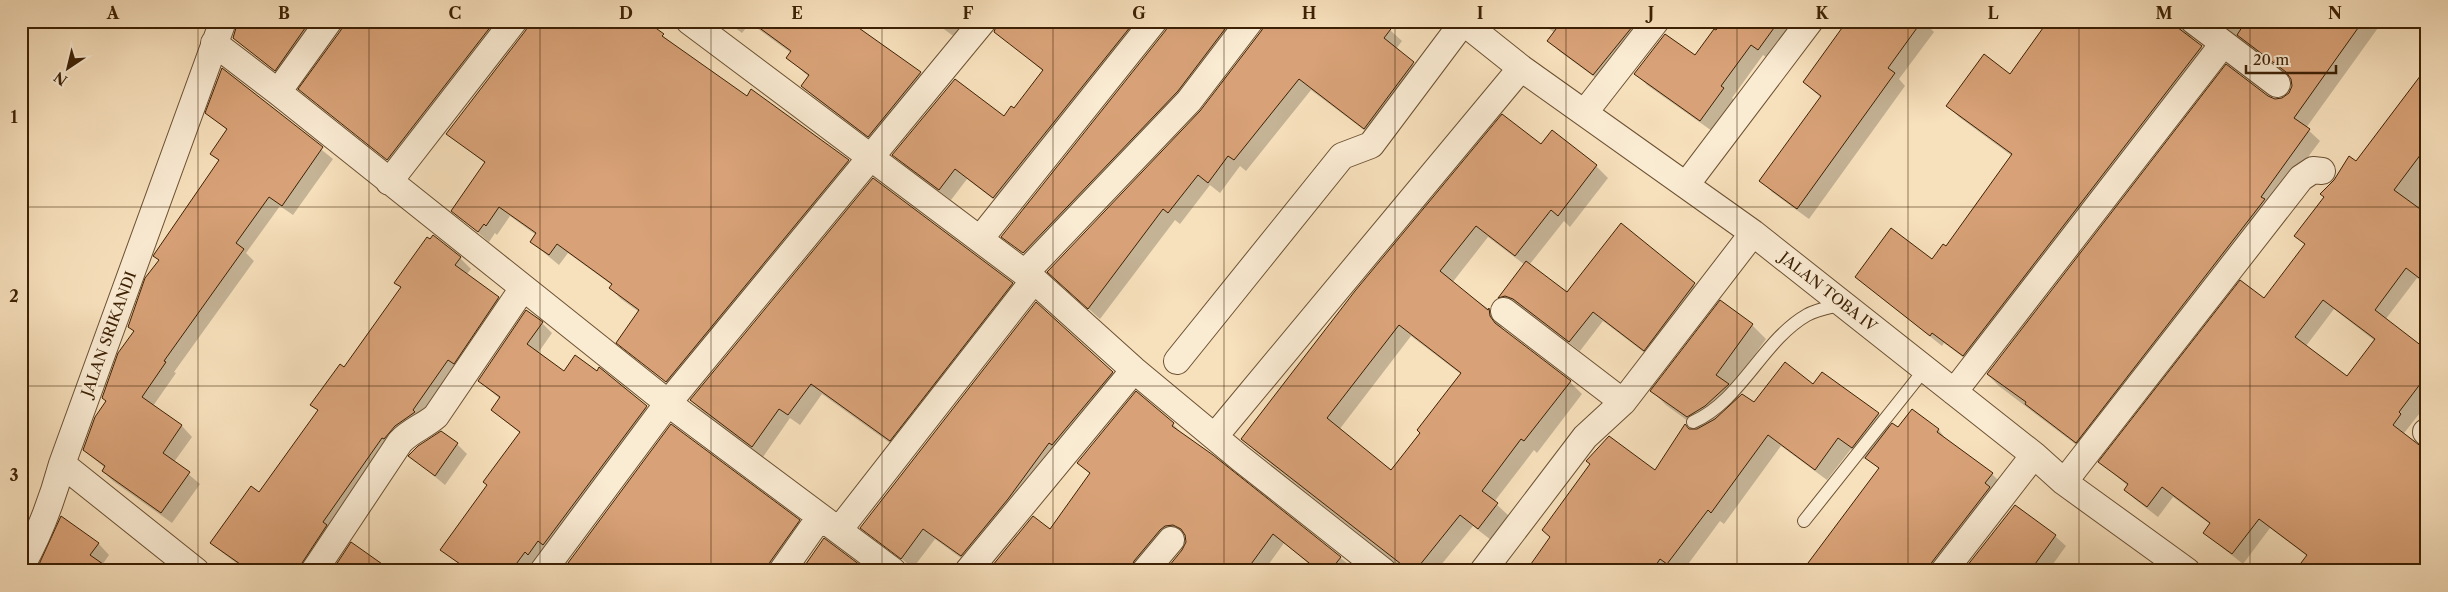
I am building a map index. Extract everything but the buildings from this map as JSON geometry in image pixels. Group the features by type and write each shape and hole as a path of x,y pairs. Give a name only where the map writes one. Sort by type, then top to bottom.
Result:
{"street":[{"path":"278,92 329,21"},
{"path":"389,182 514,21"},
{"path":"689,21 1029,277 1134,370 1215,436 1355,563 1383,571"},
{"path":"543,571 668,403 983,21"},
{"path":"980,239 1154,21"},
{"path":"782,571 829,523 1029,277 1189,101 1250,21"},
{"path":"1585,112 1656,21"},
{"path":"1686,185 1810,21"},
{"path":"2194,21 2277,84"},
{"path":"1177,361 1342,156 1371,145 1463,22"},
{"name":"JALAN TOBA IV","path":"1463,22 1521,68 1752,233 2034,455 2064,482 2187,571"},
{"path":"218,32 278,92 389,182 668,403 893,571"},
{"name":"JALAN SRIKANDI","path":"21,567 40,534 62,464 218,32"},
{"path":"1954,392 2223,44"},
{"path":"1215,436 1521,68"},
{"path":"2064,482 2301,178 2313,170 2322,171"},
{"path":"1482,571 1585,437 1623,402 1752,233"},
{"path":"314,571 400,442 409,432 429,422 436,416 523,288"},
{"path":"1504,311 1623,402"},
{"path":"968,571 1134,370"},
{"path":"1944,571 2034,455"},
{"path":"62,464 196,571"},
{"path":"1145,571 1171,540"}],"lane":[{"path":"1693,422 1708,416 1726,400 1781,336 1807,314 1844,304"},
{"path":"1804,521 1925,369"}]}
